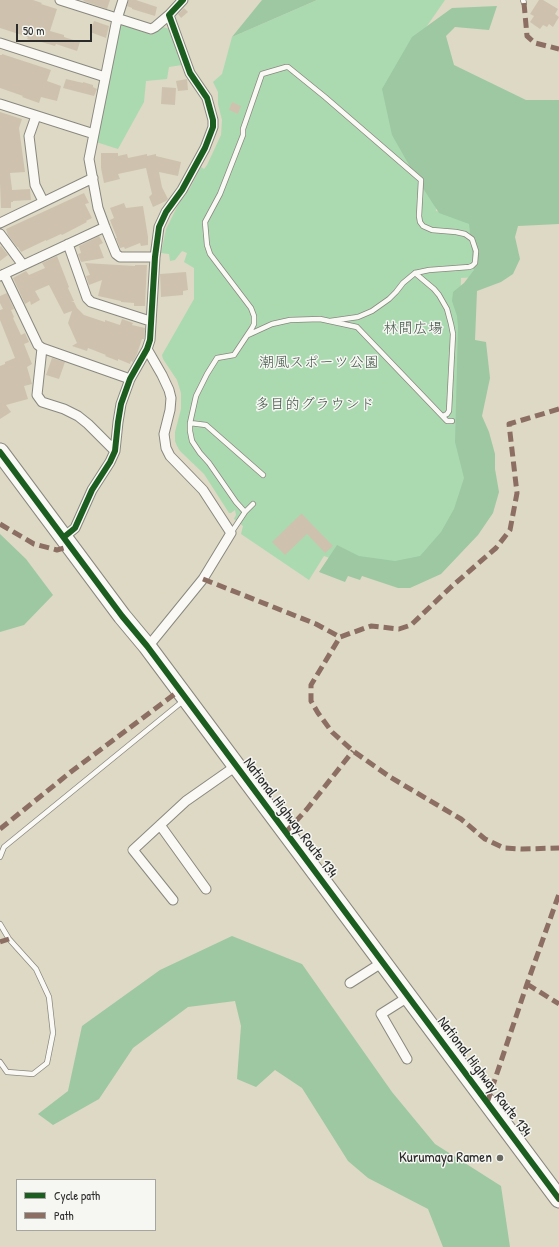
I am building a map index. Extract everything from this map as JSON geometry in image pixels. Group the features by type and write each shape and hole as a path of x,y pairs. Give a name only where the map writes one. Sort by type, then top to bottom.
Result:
{"highway":[{"name":"National Highway Route 134","path":"0,452 122,616 147,646 559,1199"}],"street":[{"path":"60,0 151,29 156,27 184,0"},
{"path":"123,0 117,19 89,159 98,208 116,254 120,257 155,257"},
{"path":"64,537 75,528 92,490 110,462 115,451 119,412 130,379 147,349 150,340 155,257 159,227 166,212 182,190 202,154 213,127 208,98 190,72 169,15"},
{"path":"0,43 105,77"},
{"path":"0,104 94,134"},
{"path":"36,116 29,136 35,185 43,201"},
{"path":"0,223 93,178"},
{"path":"105,227 2,275 38,345 42,348 130,379"},
{"path":"0,234 23,265"},
{"path":"68,244 87,298 91,302 150,321"},
{"path":"42,348 37,395 42,402 64,409 78,416 115,451"},
{"path":"147,349 162,375 171,398 170,410 164,434 166,448 170,456 203,490 231,533 204,579 147,646"},
{"path":"173,900 133,850 186,801 236,766"},
{"path":"160,826 206,889"},
{"path":"350,983 383,962"},
{"path":"408,997 381,1014 408,1059"}],"lane":[{"path":"245,512 192,441 190,431 190,423 196,396 207,374 217,358 234,355 254,324 253,310 212,257 207,245 205,222 220,194 243,134 243,129 262,74 286,67 288,67 421,180 419,216 420,222 423,226 432,230 459,232 465,234 474,244 476,257 475,263 469,268 428,270 415,274 389,299 372,310 358,317 330,321"},
{"path":"415,274 434,289 439,295 447,309 453,334 449,411 443,416"},
{"path":"247,336 272,324 290,320 320,319 357,327 447,421 452,422"},
{"path":"190,423 206,425 263,475"},
{"path":"231,533 245,512 253,504"},
{"path":"0,857 4,847 186,699"},
{"path":"0,924 9,939 36,969 49,997 53,1033 47,1063 33,1074 7,1072 0,1062"}],"green space":[{"path":"262,0 317,0 232,37"},
{"name":"潮風スポーツ公園","path":"317,0 445,0 409,52 434,162 436,211 493,220 492,276 461,278 458,420 464,438 467,514 417,563 361,569 324,556 309,580 241,534 243,526 234,519 236,515 235,510 229,513 204,474 180,451 177,446 175,441 175,432 181,409 181,393 177,380 163,359 162,355 194,299 194,268 184,262 187,253 182,251 175,260 170,261 169,254 161,253 166,229 178,205 190,188 201,167 204,169 207,165 221,135 222,120 218,104 218,92 213,82 222,74 232,37"},
{"path":"497,6 489,30 455,27 446,36 454,65 526,100 559,100 559,224 518,226 515,237 520,259 513,274 501,282 477,291 475,340 486,342 490,378 482,416 489,432 495,454 495,469 499,492 493,513 478,535 441,574 410,588 398,588 362,576 360,580 348,576 345,582 319,572 337,545 359,556 395,561 420,556 441,532 454,509 464,478 455,442 458,327 457,316 452,301 453,292 464,283 474,270 469,224 439,213 417,179 392,135 382,89 412,37 452,8"},
{"path":"120,24 152,35 163,27 170,29 182,65 169,67 167,79 146,81 144,102 118,149 96,142"},
{"path":"0,534 26,559 53,595 24,625 0,632"},
{"path":"232,936 302,964 392,1092 435,1144 501,1186 510,1247 443,1247 428,1209 368,1178 348,1161 302,1088 275,1070 256,1087 237,1079 241,1026 235,1001 188,1007 133,1048 99,1099 53,1125 38,1114 68,1091 82,1026 160,970"}],"building":[{"path":"0,0 33,0 57,9 50,31 80,42 77,51 56,44 55,46 37,42 27,39 28,37 0,28"},
{"path":"110,0 107,9 83,1"},
{"path":"129,0 136,0 157,7 155,16 127,6"},
{"path":"539,0 543,0 558,9 555,14 559,17 553,27 549,24 547,27 543,25 540,29 530,22 534,16 530,14"},
{"path":"184,8 188,12 181,18 178,14"},
{"path":"94,21 109,26 106,38 90,32"},
{"path":"2,54 51,70 47,81 61,86 57,101 41,97 39,103 0,88 0,55"},
{"path":"66,79 93,85 93,87 97,89 94,96 63,88"},
{"path":"187,79 188,90 178,91 176,81"},
{"path":"162,87 176,88 175,105 161,104"},
{"path":"232,102 241,106 238,114 229,110"},
{"path":"0,112 22,119 19,128 25,172 10,173 12,190 30,189 31,200 13,201 11,202 11,208 1,208"},
{"path":"101,153 118,153 118,156 127,154 128,158 147,154 147,156 156,154 156,156 181,162 178,176 159,172 162,187 168,199 153,207 149,197 152,194 146,168 118,174 120,179 104,183 101,168"},
{"path":"84,193 89,203 85,204 92,218 86,221 87,222 62,235 61,234 46,240 21,252 8,235 6,229"},
{"path":"124,203 126,208 143,206 148,245 141,246 140,243 125,249 124,247 120,248 110,220 114,218 110,208"},
{"path":"99,236 103,243 99,245 104,258 81,262 78,254 81,253 79,246"},
{"path":"1,246 8,255 0,261 0,247"},
{"path":"57,256 74,301 71,301 74,302 77,308 84,315 120,325 122,319 133,323 132,325 145,328 144,339 142,339 133,362 131,361 130,364 118,359 118,361 88,348 87,351 72,346 77,343 68,323 72,311 64,314 49,285 35,291 40,300 31,305 30,301 25,304 13,278 26,271 29,275 45,268 42,263"},
{"path":"85,263 135,266 147,265 145,306 134,306 134,303 121,302 98,296 102,280 89,285 86,276 90,275"},
{"path":"186,272 188,290 183,291 183,295 161,297 160,274"},
{"path":"7,293 14,309 11,310 14,317 13,318 21,335 25,333 29,342 24,344 32,364 27,367 32,384 24,386 28,399 6,405 11,412 0,419 0,366 15,358 0,320 0,310 3,309 0,303 0,296"},
{"path":"52,358 65,362 59,379 46,375"},
{"path":"301,514 333,546 325,553 307,534 285,555 272,542"}],"marked path":[{"path":"524,3 527,36 535,43 559,49"},
{"path":"559,409 509,424 517,493 510,530 496,548 451,587 411,625 399,629 371,626 340,637 311,685 311,701 332,732 353,751 390,777 461,819 485,839 504,848 559,848"},
{"path":"0,524 34,544 57,550 71,546"},
{"path":"203,579 316,624 340,637"},
{"path":"0,829 72,771 180,690"},
{"path":"285,833 307,809 353,751"},
{"path":"487,1103 559,894"},
{"path":"0,942 9,939"},
{"path":"527,984 559,1004"}],"cycle path":[{"path":"64,537 75,528 92,490 110,462 115,451 121,404 130,379 147,349 150,340 155,257 159,227 166,212 182,190 205,148 213,127 213,120 207,98 190,73 169,15 183,0"},
{"path":"0,452 122,616 147,646 559,1199"}],"place":[{"name":"Kurumaya Ramen","path":"500,1158"}],"park label":[{"name":"林間広場","path":"413,329"},
{"name":"多目的グラウンド","path":"315,405"}]}
